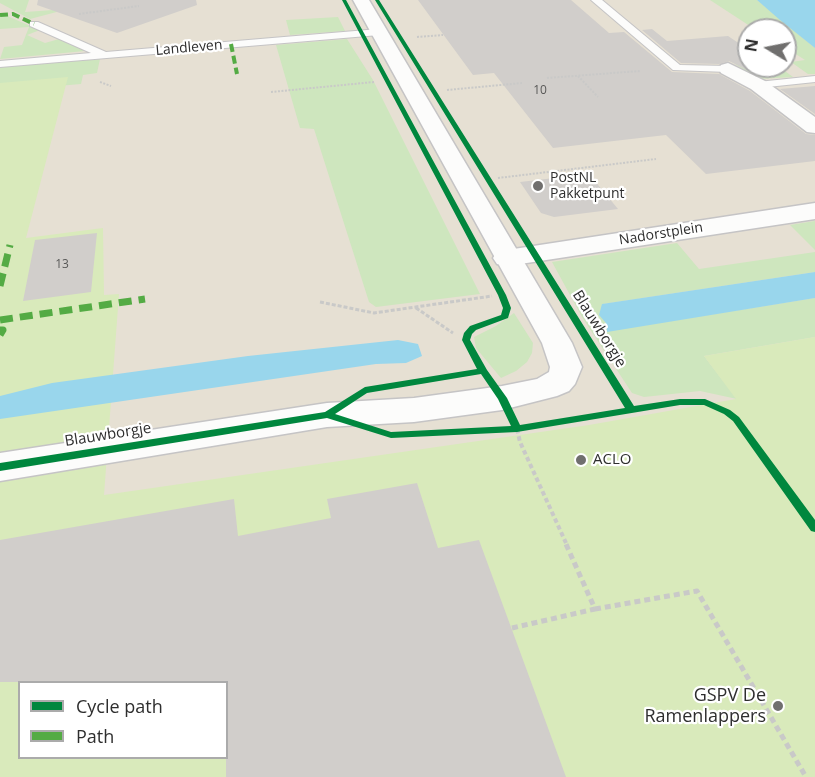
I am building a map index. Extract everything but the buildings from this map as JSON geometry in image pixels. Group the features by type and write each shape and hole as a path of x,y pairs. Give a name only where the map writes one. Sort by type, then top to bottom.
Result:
{"street":[{"name":"Blauwborgje","path":"0,467 327,415 414,410 504,414 557,383 564,376 566,367 557,343 495,259 392,34 361,0"},
{"path":"728,69 758,85 815,127"},
{"name":"Nadorstplein","path":"495,259 815,211"}],"lane":[{"path":"596,0 677,68 728,69"},
{"path":"34,24 105,55"},
{"name":"Landleven","path":"0,64 392,34"},
{"path":"758,85 815,80"}],"path":[{"path":"34,24 66,15 139,6"},
{"path":"392,34 443,35"},
{"path":"547,78 677,68"},
{"path":"577,75 598,97"},
{"path":"271,92 380,82"},
{"path":"445,90 522,83"},
{"path":"494,189 488,179 656,159"},
{"path":"320,302 374,313 502,295 495,259"},
{"path":"415,308 453,333"},
{"path":"504,414 517,429 520,442 595,609"},
{"path":"504,414 517,429"},
{"path":"517,429 529,427"},
{"path":"512,628 595,609 697,591 806,777"}],"shaded area":[{"path":"0,0 815,0 815,777 0,777"}],"green space":[{"path":"0,0 29,0 25,12 68,9 30,19 0,3"},
{"path":"710,0 757,0 779,18 738,18"},
{"path":"7,16 40,30 27,35 45,43 59,39 85,51 0,59 4,47 22,45 29,27 0,29 0,17"},
{"path":"338,17 345,31 290,35 286,20"},
{"path":"797,33 815,48 815,74 808,74 797,66 797,61 805,60 797,55"},
{"path":"347,39 373,80 480,294 376,307 369,302 314,129 300,128 276,45"},
{"path":"100,59 97,73 83,75 81,84 0,91 0,67"},
{"name":"ACLO","path":"68,77 26,238 103,228 104,295 119,294 104,495 589,425 736,399 704,356 815,337 815,777 0,777 0,83"},
{"path":"815,221 815,250 790,225"},
{"path":"677,243 699,269 815,252 815,272 603,304 607,331 815,298 815,337 704,356 737,399 700,391 644,397 632,393 582,317 552,262"},
{"path":"514,313 533,343 532,353 527,362 516,371 501,378 476,348 474,337 496,326"}],"water":[{"path":"757,0 815,0 815,48 797,34 797,18 778,18"},
{"path":"815,272 815,298 607,332 606,323 599,315 602,304"},
{"path":"398,340 418,344 422,356 406,363 376,364 0,419 0,396 52,383 248,356"}],"marked path":[{"path":"0,15 13,14 34,24"},
{"path":"231,44 237,74"},
{"path":"0,286 10,245"},
{"path":"0,320 145,299"},
{"path":"0,330 3,330 0,335"}],"cycle path":[{"path":"344,0 502,295 507,308 505,316 473,328 466,340 483,371 502,398 517,429"},
{"path":"377,0 632,411"},
{"path":"0,467 327,415 365,390 483,371"},
{"path":"327,415 391,435 517,429 680,402 705,402 727,412 736,419 815,528"}],"place":[{"name":"PostNL Pakketpunt","path":"538,186"},
{"name":"ACLO","path":"581,460"},
{"name":"GSPV De Ramenlappers","path":"778,706"}]}
